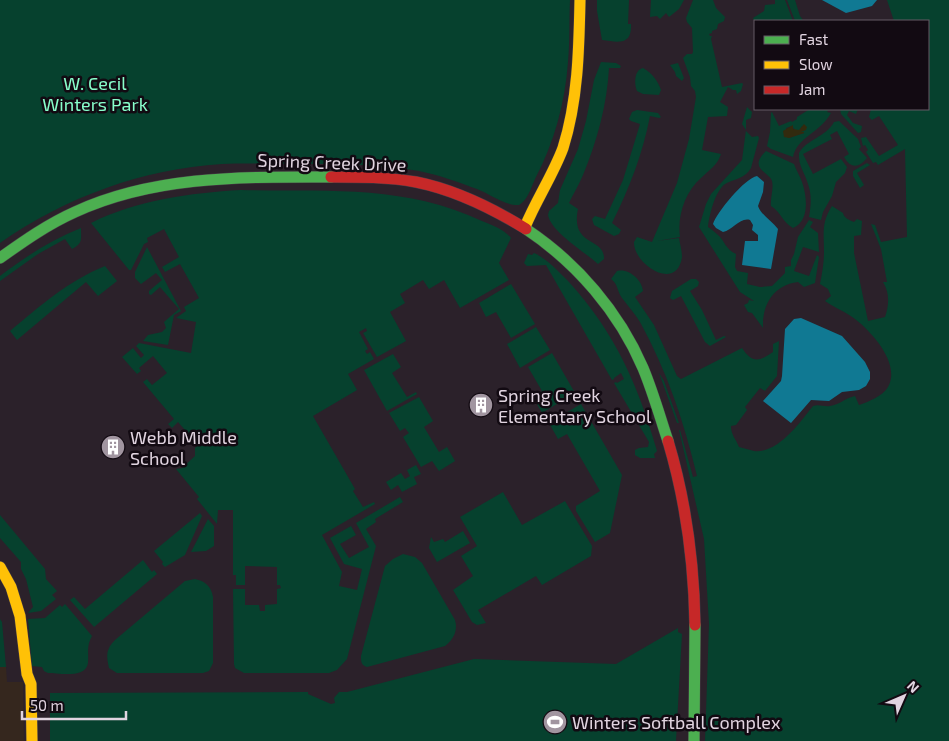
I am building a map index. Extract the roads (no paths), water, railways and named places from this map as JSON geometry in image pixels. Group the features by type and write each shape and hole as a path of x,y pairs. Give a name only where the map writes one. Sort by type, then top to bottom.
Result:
{"street":[{"path":"525,227 532,208 549,180 566,137 577,64 580,0"},
{"name":"Spring Creek Drive","path":"0,258 58,221 102,202 142,190 223,178 365,178 404,180 430,185 478,202 525,227 569,262 590,283 610,308 626,334 654,396 678,478 692,563 697,647 694,741"},
{"path":"0,567 11,587 20,616 27,674 31,684 32,741"}],"water":[{"path":"822,0 877,0 872,6 846,13"},
{"path":"757,176 764,182 758,206 778,229 771,269 742,265 745,241 758,241 758,235 752,230 753,225 750,220 743,220 723,232 713,224 732,196 752,178"},
{"path":"801,318 842,336 865,362 870,372 870,379 866,386 859,390 842,392 829,401 811,400 791,423 763,401 781,381 785,329 794,319"}],"place":[{"name":"Spring Creek Elementary School","path":"481,405"},
{"name":"Webb Middle School","path":"113,447"},
{"name":"Winters Softball Complex","path":"555,722"}],"park label":[{"name":"W. Cecil Winters Park","path":"95,94"}]}
